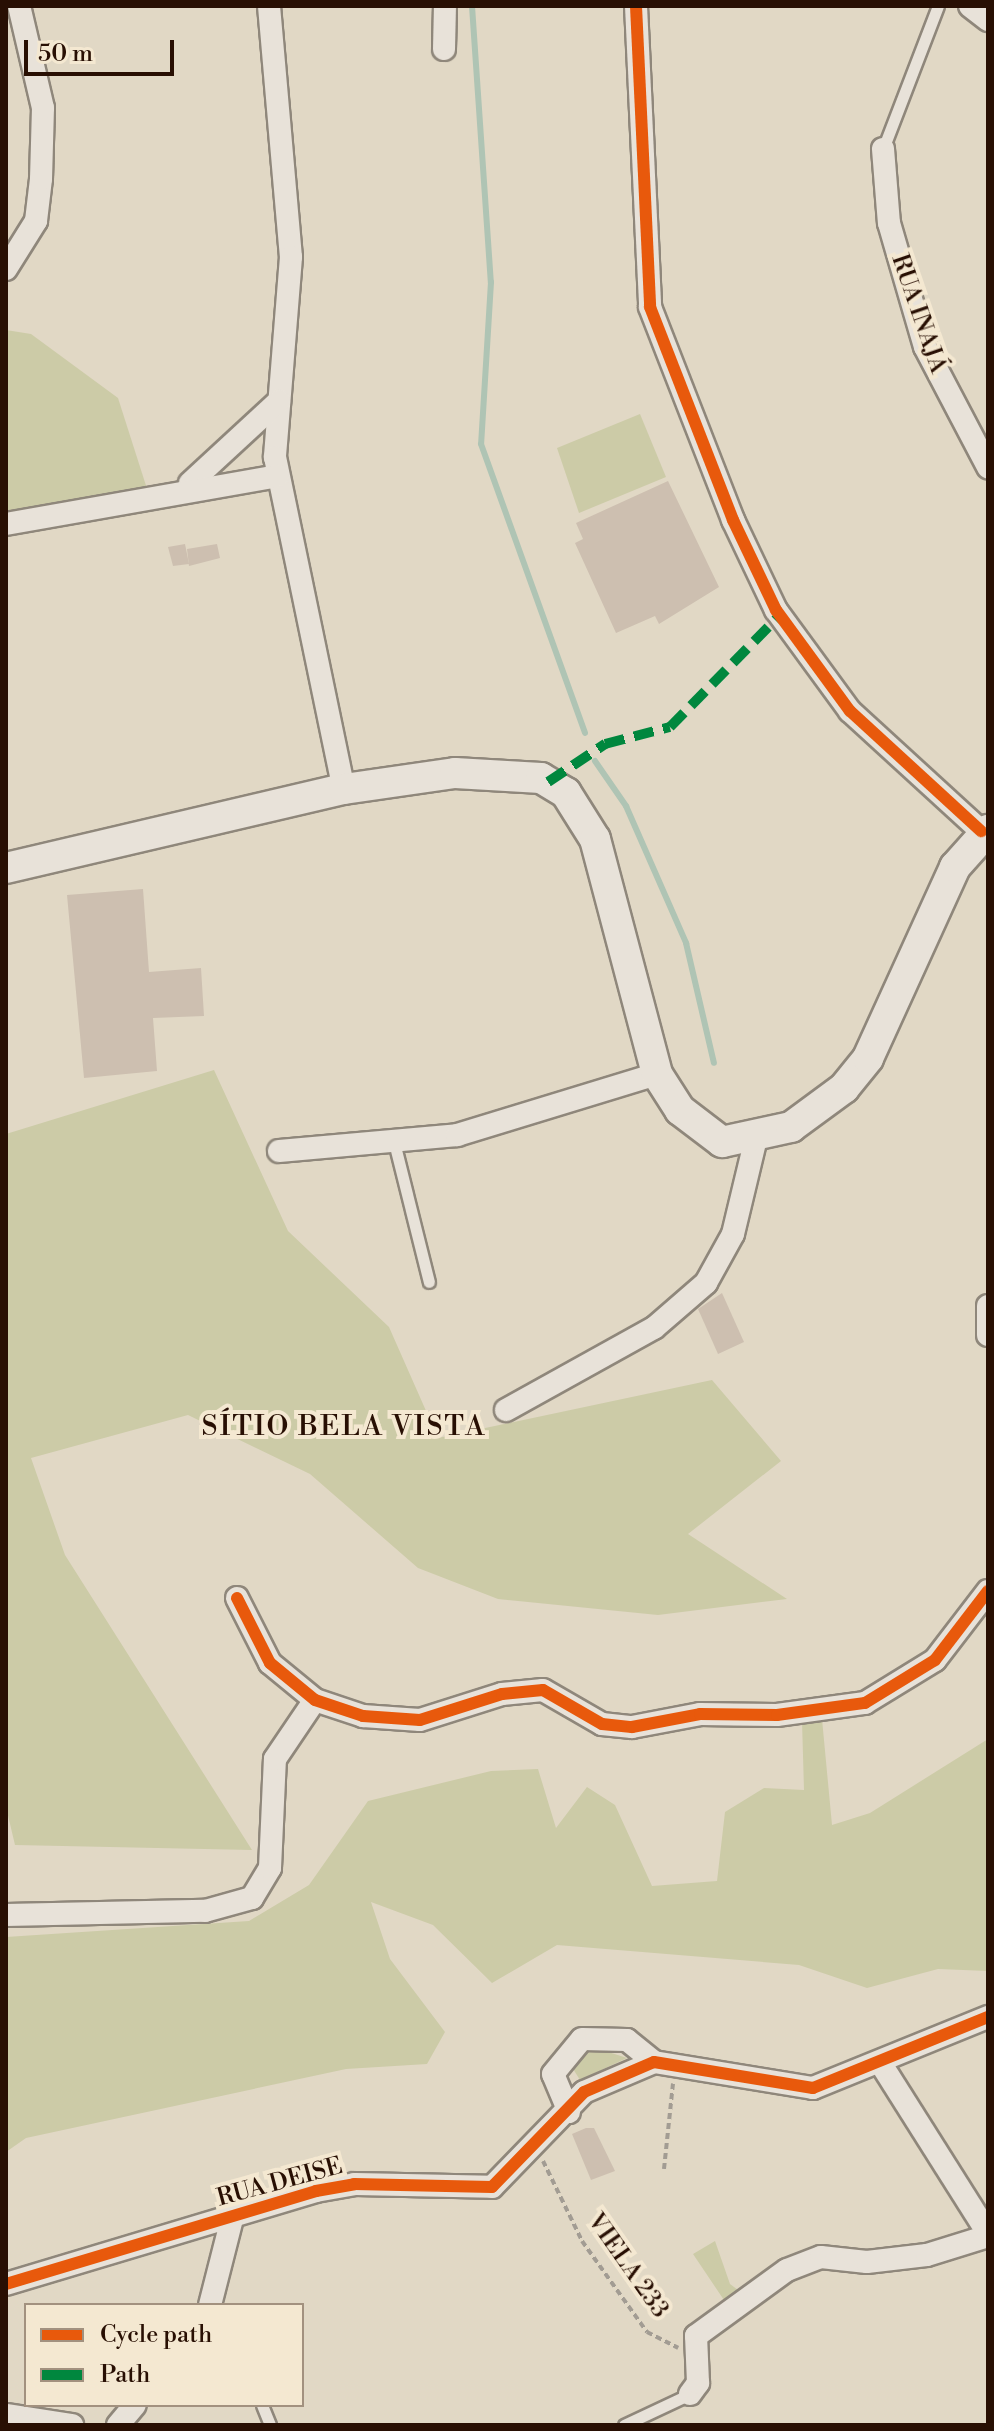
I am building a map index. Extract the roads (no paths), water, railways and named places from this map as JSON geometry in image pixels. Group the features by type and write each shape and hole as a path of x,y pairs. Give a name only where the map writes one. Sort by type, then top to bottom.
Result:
{"main road":[{"path":"6,868 344,789 516,772 566,793 595,839 608,877 657,1074 701,1131 722,1142 756,1138 812,1113 868,1058 955,867 984,831"}],"street":[{"path":"6,269 36,221 41,179 43,108 19,6"},
{"path":"269,6 291,257 279,401 278,476 344,789"},
{"path":"444,49 445,6"},
{"path":"636,6 650,307 714,476 800,648 850,711 984,831"},
{"path":"970,6 988,20"},
{"name":"RUA INAJÁ","path":"883,149 889,223 925,347 988,467"},
{"path":"190,483 279,401"},
{"path":"6,524 278,476"},
{"path":"279,1151 395,1146 457,1135 657,1074"},
{"path":"506,1410 654,1328 706,1283 733,1234 756,1138"},
{"path":"988,1306 988,1335"},
{"path":"237,1598 270,1663 315,1700 363,1716 420,1720 502,1694 543,1690 602,1724 632,1727 700,1714 822,1711 865,1703 923,1668 988,1591"},
{"path":"6,1915 205,1911 252,1898 270,1868 268,1790 275,1759 315,1700"},
{"path":"569,2112 553,2074 582,2039 627,2040 664,2064 813,2088 881,2064 988,2017"},
{"name":"RUA DEISE","path":"6,2284 354,2184 476,2192 507,2177 537,2148 584,2092 664,2064"},
{"path":"690,2394 698,2383 696,2336 787,2270 821,2257 867,2262 927,2255 988,2234 881,2064"},
{"path":"211,2303 232,2219"},
{"path":"118,2425 133,2407"},
{"path":"6,2415 72,2425"}],"lane":[{"path":"883,149 938,6"},
{"path":"395,1146 429,1282"},
{"path":"624,2425 690,2394"}],"waterway":[{"path":"472,6 491,282 481,444 585,733"},
{"path":"595,761 626,806 686,943 714,1063"}],"district":[{"name":"SÍTIO BELA VISTA","path":"344,1427"}]}
